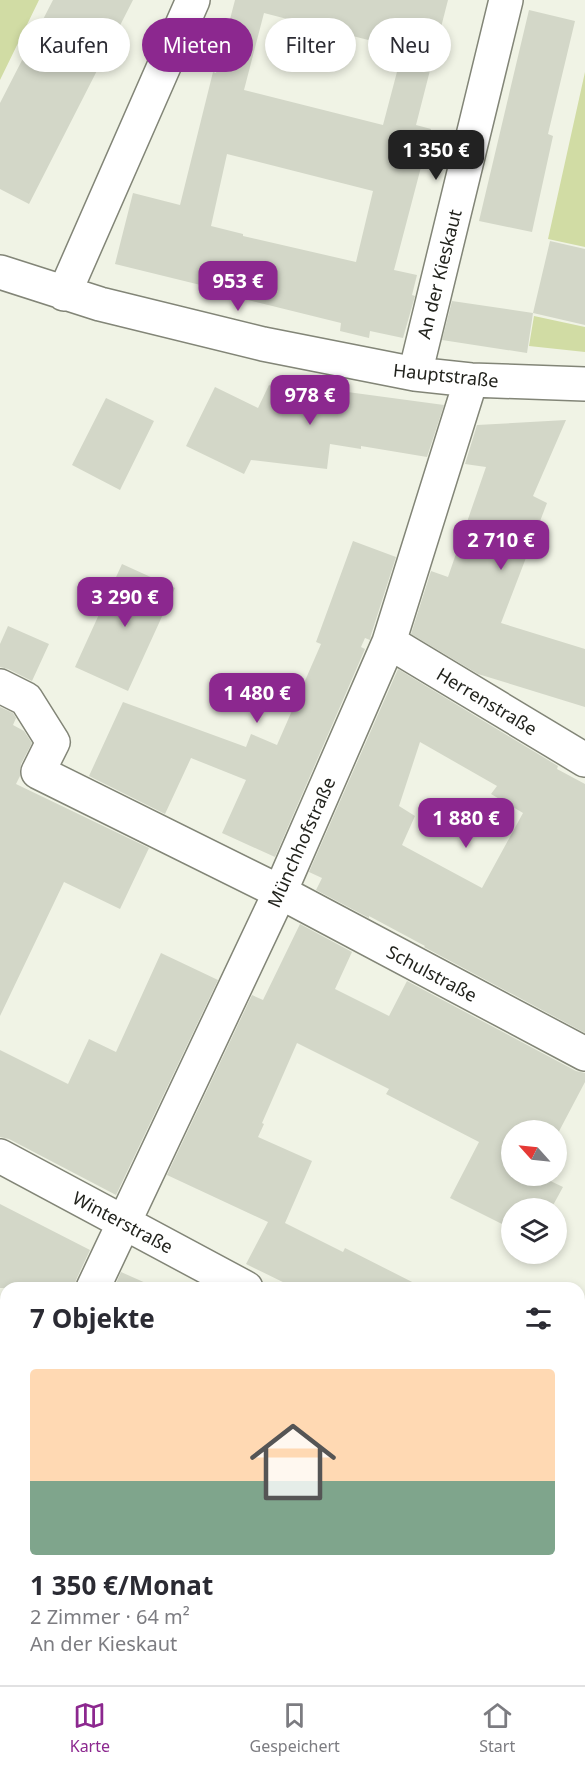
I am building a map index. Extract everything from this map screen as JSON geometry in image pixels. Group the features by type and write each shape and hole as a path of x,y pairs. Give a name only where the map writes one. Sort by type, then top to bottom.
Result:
{"street":[{"path":"64,294 193,0"},
{"name":"An der Kieskaut","path":"415,374 506,0"},
{"name":"Hauptstraße","path":"0,272 64,294 263,344 415,374 471,380 585,384"},
{"name":"Münchhofstraße","path":"96,1282 280,892 389,642 471,380"},
{"name":"Herrenstraße","path":"389,642 585,760"},
{"name":"Schulstraße","path":"0,686 26,699 53,742 38,772 280,892 585,1054"},
{"name":"Winterstraße","path":"0,1156 235,1282"}],"green space":[{"path":"0,0 39,0 30,18 18,18 18,43 0,80"},
{"path":"585,72 585,247 548,239"},
{"path":"534,316 585,327 585,352 529,346"}],"building":[{"path":"53,0 133,0 124,18 44,18"},
{"path":"235,0 448,0 443,18 368,18 368,40 356,37 356,18 283,18 264,13 253,55 253,18 230,18"},
{"path":"529,10 575,21 548,134 553,136 532,232 479,221"},
{"path":"18,68 18,72 96,72 29,204 0,189 0,103"},
{"path":"213,72 249,72 244,90 383,125 397,72 430,72 416,125 431,129 394,270 417,275 412,295 415,296 403,338 370,331 369,338 340,331 341,323 115,264 133,193 180,205","holes":["227,154 373,191 356,262 243,236 243,234 211,226"]},
{"path":"550,241 585,249 585,325 533,313"},
{"path":"452,301 533,313 527,353 442,340"},
{"path":"288,384 444,405 427,457 361,446 361,449 330,444 327,469 251,460 244,474 186,446 215,387 258,408 269,385 284,392"},
{"path":"106,398 154,421 120,490 72,465"},
{"path":"566,420 533,496 547,503 501,623 585,649 585,707 478,674 411,634 431,571 448,577 486,467 465,464 477,425"},
{"path":"353,541 396,557 370,640 365,638 361,647 365,649 275,857 222,833 246,780 191,758 165,814 89,776 123,702 246,747 251,734 277,745 321,644 316,642"},
{"path":"122,564 175,588 128,691 75,667"},
{"path":"8,626 49,644 32,681 0,667 0,644"},
{"path":"398,669 558,766 557,769 585,784 585,1033 369,916 369,918 316,890 322,878 309,872","holes":["420,742 497,786 491,794 523,813 482,888 402,845 415,816 399,806"]},
{"path":"0,707 13,713 16,718 13,725 24,731 32,743 21,764 20,776 16,784 149,848 120,909 64,882 0,1016"},
{"path":"300,924 352,952 335,989 389,1016 407,981 576,1071 585,1073 585,1082 565,1120 501,1120 501,1186 561,1186 563,1187 557,1198 501,1198 501,1224 450,1198 479,1142 386,1094 389,1089 297,1043 258,1137 312,1161 285,1223 343,1252 345,1248 412,1282 283,1282 246,1264 268,1222 167,1175 252,995 263,1000"},
{"path":"161,953 218,980 116,1195 9,1139 0,1137 0,1050 68,1084 89,1039 116,1052"},
{"path":"0,1204 90,1250 76,1282 0,1282"},
{"path":"121,1272 144,1282 117,1282"}]}
